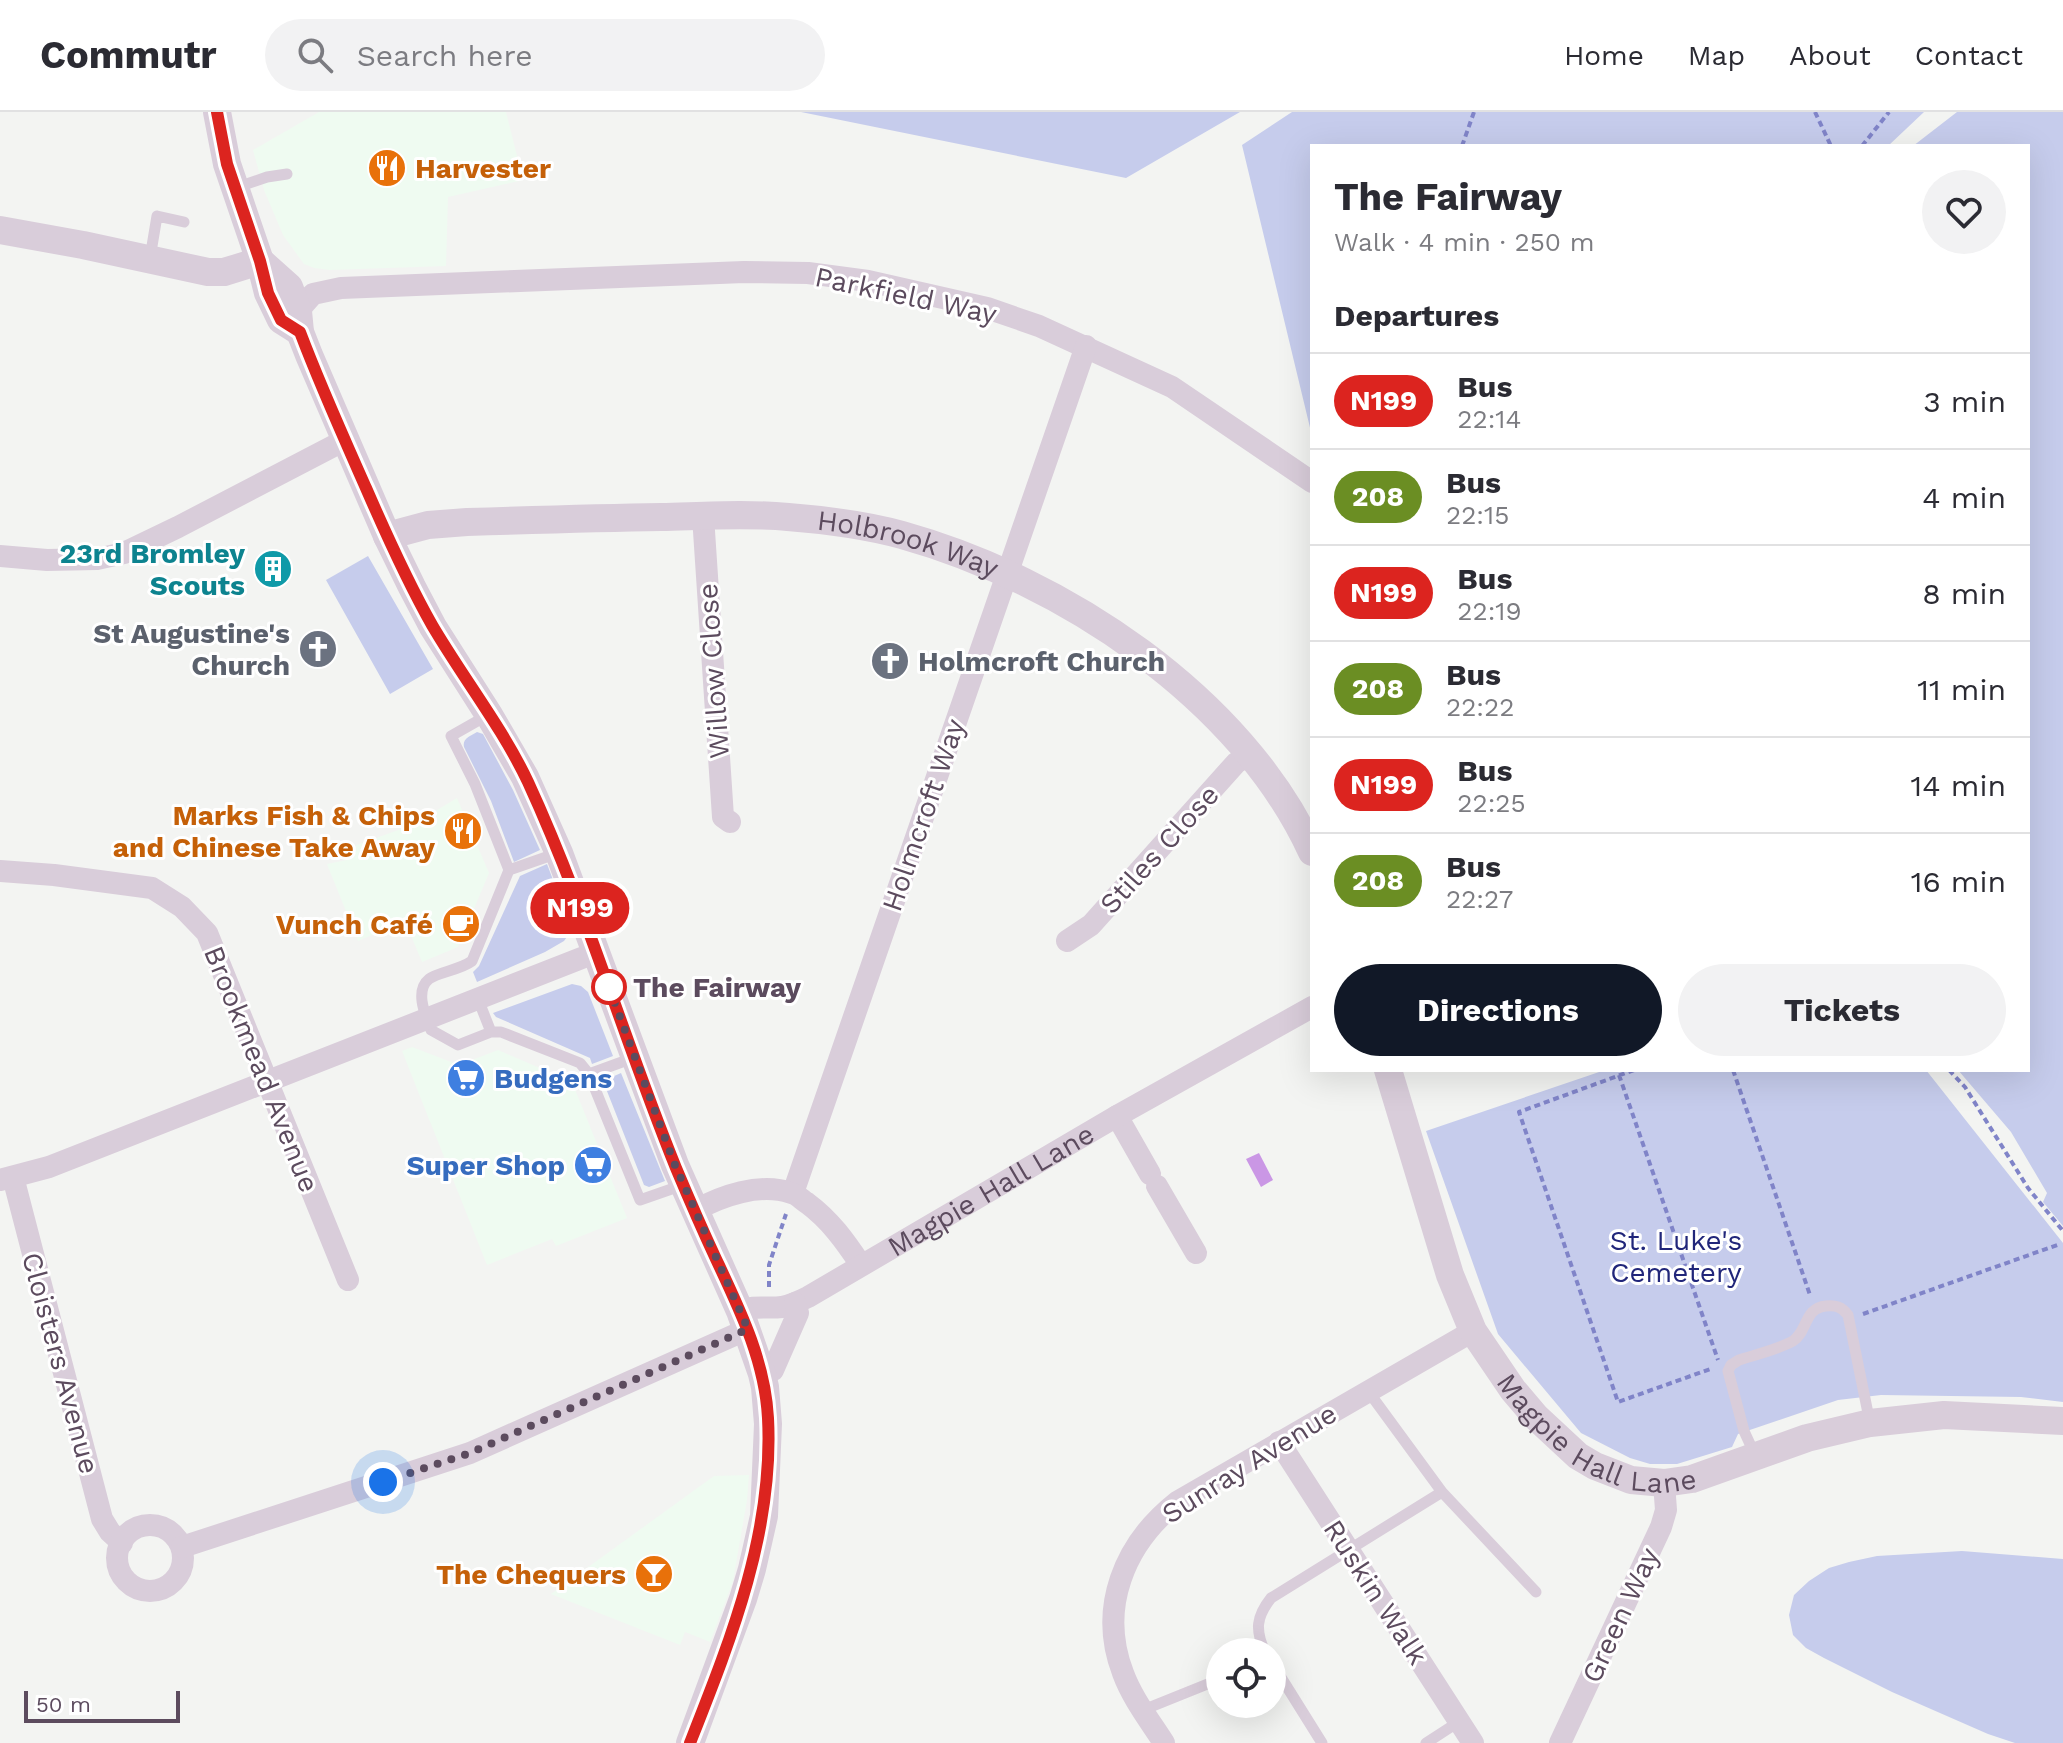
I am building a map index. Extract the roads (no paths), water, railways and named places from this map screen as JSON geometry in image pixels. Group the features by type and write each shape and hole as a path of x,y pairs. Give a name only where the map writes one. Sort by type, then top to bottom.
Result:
{"street":[{"path":"217,112 221,139 268,293 281,320 304,312"},
{"path":"0,230 208,272 224,272 260,261 292,276 345,440 387,536 433,627 525,777 559,853 683,1185 744,1320 765,1387 768,1424 764,1516 743,1599 690,1743"},
{"name":"Parkfield Way","path":"304,312 341,288 744,272 808,273 868,281 987,308 1086,346 1172,387 1310,481"},
{"name":"Holmcroft Way","path":"793,1193 1086,346"},
{"path":"0,556 47,560 97,559 124,553 345,440"},
{"name":"Holbrook Way","path":"387,536 428,525 467,522 703,516 786,517 862,527 915,539 1007,574 1097,623 1153,660 1204,704 1249,754 1293,815 1310,848"},
{"name":"Willow Close","path":"703,516 723,817 730,822"},
{"name":"Stiles Close","path":"1067,941 1091,925 1236,763 1249,754"},
{"name":"Brookmead Avenue","path":"0,871 152,888 182,907 207,933 348,1280"},
{"path":"6,1179 49,1167 597,952"},
{"name":"Magpie Hall Lane","path":"744,1320 750,1306 782,1307 795,1303 1310,1008"},
{"name":"Magpie Hall Lane","path":"1389,1072 1450,1275 1473,1331 1513,1390 1536,1417 1578,1456 1604,1471 1631,1480 1664,1483 1692,1479 1807,1438 1870,1423 1944,1415 2063,1421"},
{"path":"1117,1116 1196,1253"},
{"name":"Cloisters Avenue","path":"6,1179 102,1519 122,1543 118,1550 121,1574 140,1589 152,1591 164,1588 181,1571 182,1547"},
{"path":"694,1211 728,1196 763,1188 793,1193 821,1214 841,1235 861,1265"},
{"path":"762,1374 773,1370 798,1313 795,1303"},
{"path":"122,1543 132,1530 155,1525 176,1537 182,1547 470,1453 744,1320"},
{"name":"Sunray Avenue","path":"1164,1743 1130,1690 1115,1638 1115,1603 1119,1582 1131,1554 1147,1529 1177,1502 1473,1331"},
{"name":"Ruskin Walk","path":"1279,1442 1473,1743"},
{"name":"Green Way","path":"1560,1743 1661,1527 1666,1510 1664,1483"}],"lane":[{"path":"235,188 287,174"},
{"path":"150,259 157,216 184,222"},
{"path":"489,715 451,736 481,798 509,870 472,961 429,979 423,988 423,1008 431,1030 458,1045 491,1032 501,1032 580,1063 589,1074 640,1200 683,1185"},
{"path":"509,870 559,853"},
{"path":"478,999 491,1032"},
{"path":"589,1074 634,1058"},
{"path":"1756,1456 1744,1431 1728,1371 1739,1360 1792,1341 1801,1334 1815,1309 1831,1305 1842,1308 1849,1320 1870,1423"},
{"path":"1368,1391 1442,1492 1536,1592"},
{"path":"1260,1638 1258,1631 1262,1608 1271,1598 1442,1492"},
{"path":"1143,1710 1206,1685"},
{"path":"1286,1685 1322,1743"},
{"path":"1426,1743 1460,1721"}],"place":[{"name":"Harvester","path":"387,168"},
{"name":"23rd Bromley Scouts","path":"273,569"},
{"name":"St Augustine's Church","path":"318,649"},
{"name":"Holmcroft Church","path":"890,661"},
{"name":"Marks Fish & Chips and Chinese Take Away","path":"463,831"},
{"name":"Vunch Café","path":"461,924"},
{"name":"The Fairway","path":"609,987"},
{"name":"Budgens","path":"466,1078"},
{"name":"Super Shop","path":"593,1165"},
{"name":"The Chequers","path":"654,1574"}],"park label":[{"name":"St. Luke's Cemetery","path":"1676,1256"}]}
